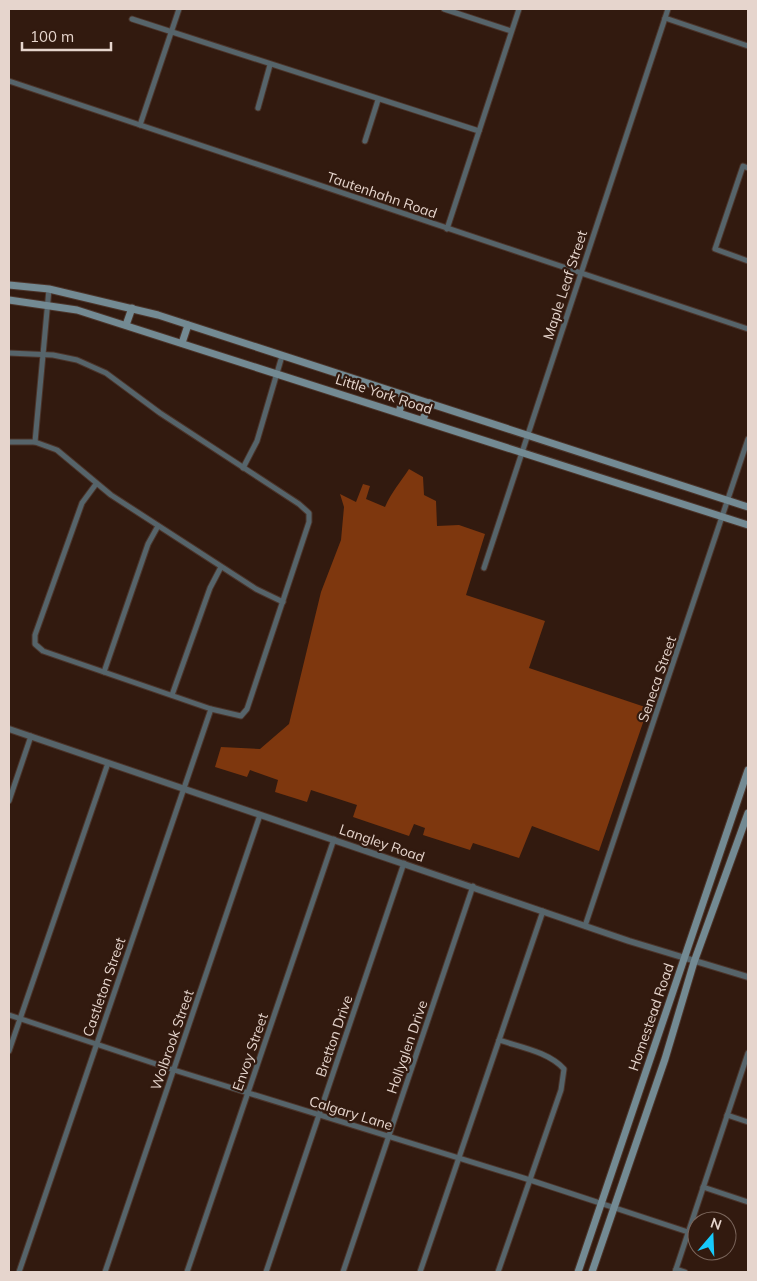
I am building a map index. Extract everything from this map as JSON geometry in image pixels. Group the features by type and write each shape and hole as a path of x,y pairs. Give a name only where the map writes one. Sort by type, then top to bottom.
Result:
{"main road":[{"name":"Little York Road","path":"9,285 48,289 132,308 748,507"},
{"name":"Little York Road","path":"9,300 77,310 424,419 748,525"},
{"path":"126,325 132,308"},
{"path":"182,343 188,325"},
{"path":"399,412 404,395"},
{"path":"424,419 430,403"},
{"name":"Homestead Road","path":"578,1272 748,770"},
{"name":"Homestead Road","path":"592,1272 665,1059 694,962 748,813"},
{"path":"717,864 730,867"},
{"path":"652,1054 665,1059"},
{"path":"632,1112 646,1116"}],"street":[{"path":"140,125 179,9"},
{"path":"444,9 511,31"},
{"path":"447,229 519,9"},
{"name":"Maple Leaf Street","path":"484,568 668,9"},
{"path":"665,18 748,46"},
{"path":"132,19 378,100 479,131"},
{"path":"258,108 270,65"},
{"name":"Tautenhahn Road","path":"9,81 748,329"},
{"path":"365,141 378,100"},
{"path":"746,167 715,249 748,261"},
{"path":"35,442 49,305 48,289"},
{"path":"9,353 44,354 77,360 106,373 160,413 309,514 307,528 247,709 241,716 211,709 43,651 35,644 35,635 82,503 96,484"},
{"path":"243,468 258,441 282,356"},
{"name":"Seneca Street","path":"585,926 724,516 727,500 748,438"},
{"path":"9,442 35,442 57,450 96,484 158,526 221,567 283,602"},
{"path":"104,672 148,544 158,526"},
{"path":"172,695 210,588 221,567"},
{"name":"Castleton Street","path":"20,1272 211,709"},
{"name":"Langley Road","path":"9,729 473,886 585,926 748,978"},
{"path":"9,801 31,736"},
{"path":"9,1051 108,763"},
{"name":"Wolbrook Street","path":"105,1272 260,815"},
{"name":"Envoy Street","path":"187,1272 334,839"},
{"name":"Bretton Drive","path":"266,1272 404,864"},
{"name":"Hollyglen Drive","path":"343,1272 473,886"},
{"path":"420,1272 543,911"},
{"name":"Calgary Lane","path":"9,1014 174,1070 530,1180 687,1232"},
{"path":"498,1272 560,1090 564,1069 558,1062 545,1056 499,1040"},
{"path":"695,1211 748,1053"},
{"path":"727,1115 748,1122"},
{"path":"703,1187 748,1202"},
{"path":"685,1272 676,1271 687,1235"}],"shaded area":[{"path":"409,469 423,477 424,495 436,501 437,526 459,525 485,534 466,595 545,621 529,668 648,708 599,851 532,826 519,858 473,843 470,850 423,835 425,828 414,824 409,836 353,817 357,805 311,790 307,802 275,792 278,780 250,770 247,777 215,767 221,747 260,749 289,724 321,592 341,540 344,507 340,494 356,502 363,484 370,486 366,499 385,507"}]}
